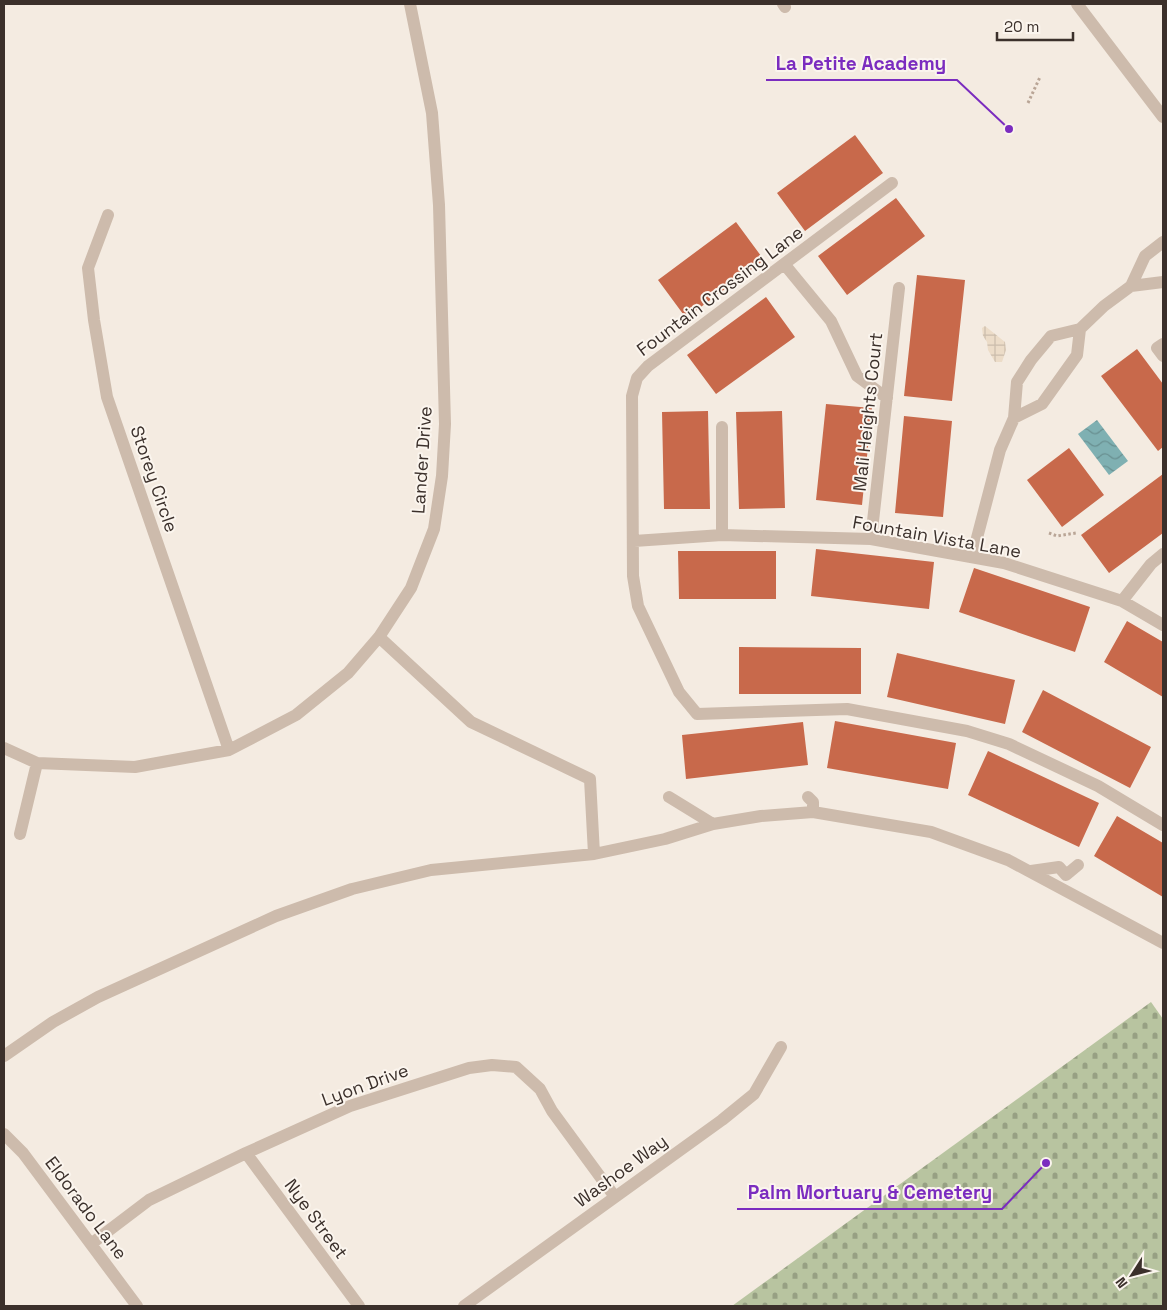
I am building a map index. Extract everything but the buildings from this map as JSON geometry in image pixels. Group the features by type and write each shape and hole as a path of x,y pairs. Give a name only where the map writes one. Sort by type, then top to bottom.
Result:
{"street":[{"name":"Lander Drive","path":"4,748 37,763 135,767 229,750 296,715 348,673 379,637 411,588 434,529 442,476 445,424 439,205 432,113 410,4"},
{"path":"1077,4 1163,117"},
{"name":"Fountain Crossing Lane","path":"892,184 786,265 648,366 637,378 632,396 633,576 638,606 679,692 697,714 848,709 967,731 1009,744 1089,782 1163,825"},
{"name":"Storey Circle","path":"108,215 88,268 94,320 107,397 229,750"},
{"path":"972,557 1000,450 1014,418 1017,382 1030,360 1051,336 1080,329 1104,306 1131,286 1145,256 1163,242"},
{"path":"786,265 832,321 857,376 887,398"},
{"path":"1131,286 1163,282"},
{"name":"Mali Heights Court","path":"871,539 899,288"},
{"path":"1014,418 1042,404 1077,355 1080,329"},
{"path":"1163,344 1157,348 1163,356"},
{"path":"722,426 722,535"},
{"name":"Fountain Vista Lane","path":"634,541 722,535 871,539 1004,563 1122,600 1163,624"},
{"path":"1122,600 1151,564 1163,554"},
{"path":"379,637 471,722 590,779 594,854"},
{"path":"20,834 37,763"},
{"path":"669,797 713,824"},
{"path":"808,797 813,802 813,812"},
{"path":"4,1056 53,1022 98,997 276,916 352,889 431,870 594,854 665,839 713,824 760,816 813,812 931,832 1008,860 1031,871 1163,943"},
{"path":"1058,886 1066,875 1078,865"},
{"path":"1031,871 1060,867 1066,875"},
{"name":"Washoe Way","path":"464,1306 754,1094 780,1047"},
{"name":"Lyon Drive","path":"91,1244 149,1200 350,1106 469,1068 492,1065 516,1066 540,1089 552,1111 615,1197"},
{"name":"Eldorado Lane","path":"4,1134 23,1153 137,1306"},
{"name":"Nye Street","path":"246,1153 359,1306"}],"path":[{"path":"1028,104 1040,77"},
{"path":"1049,533 1057,536 1076,534"}],"green space":[{"path":"1151,1002 1163,1019 1163,1306 732,1306"}],"shaded area":[{"path":"985,326 1005,342 1006,350 1002,362 995,362 988,350 982,328"}],"water":[{"path":"1097,420 1128,461 1109,475 1078,434"}],"place":[{"name":"La Petite Academy","path":"1009,129"},
{"name":"Palm Mortuary & Cemetery","path":"1046,1163"}]}
